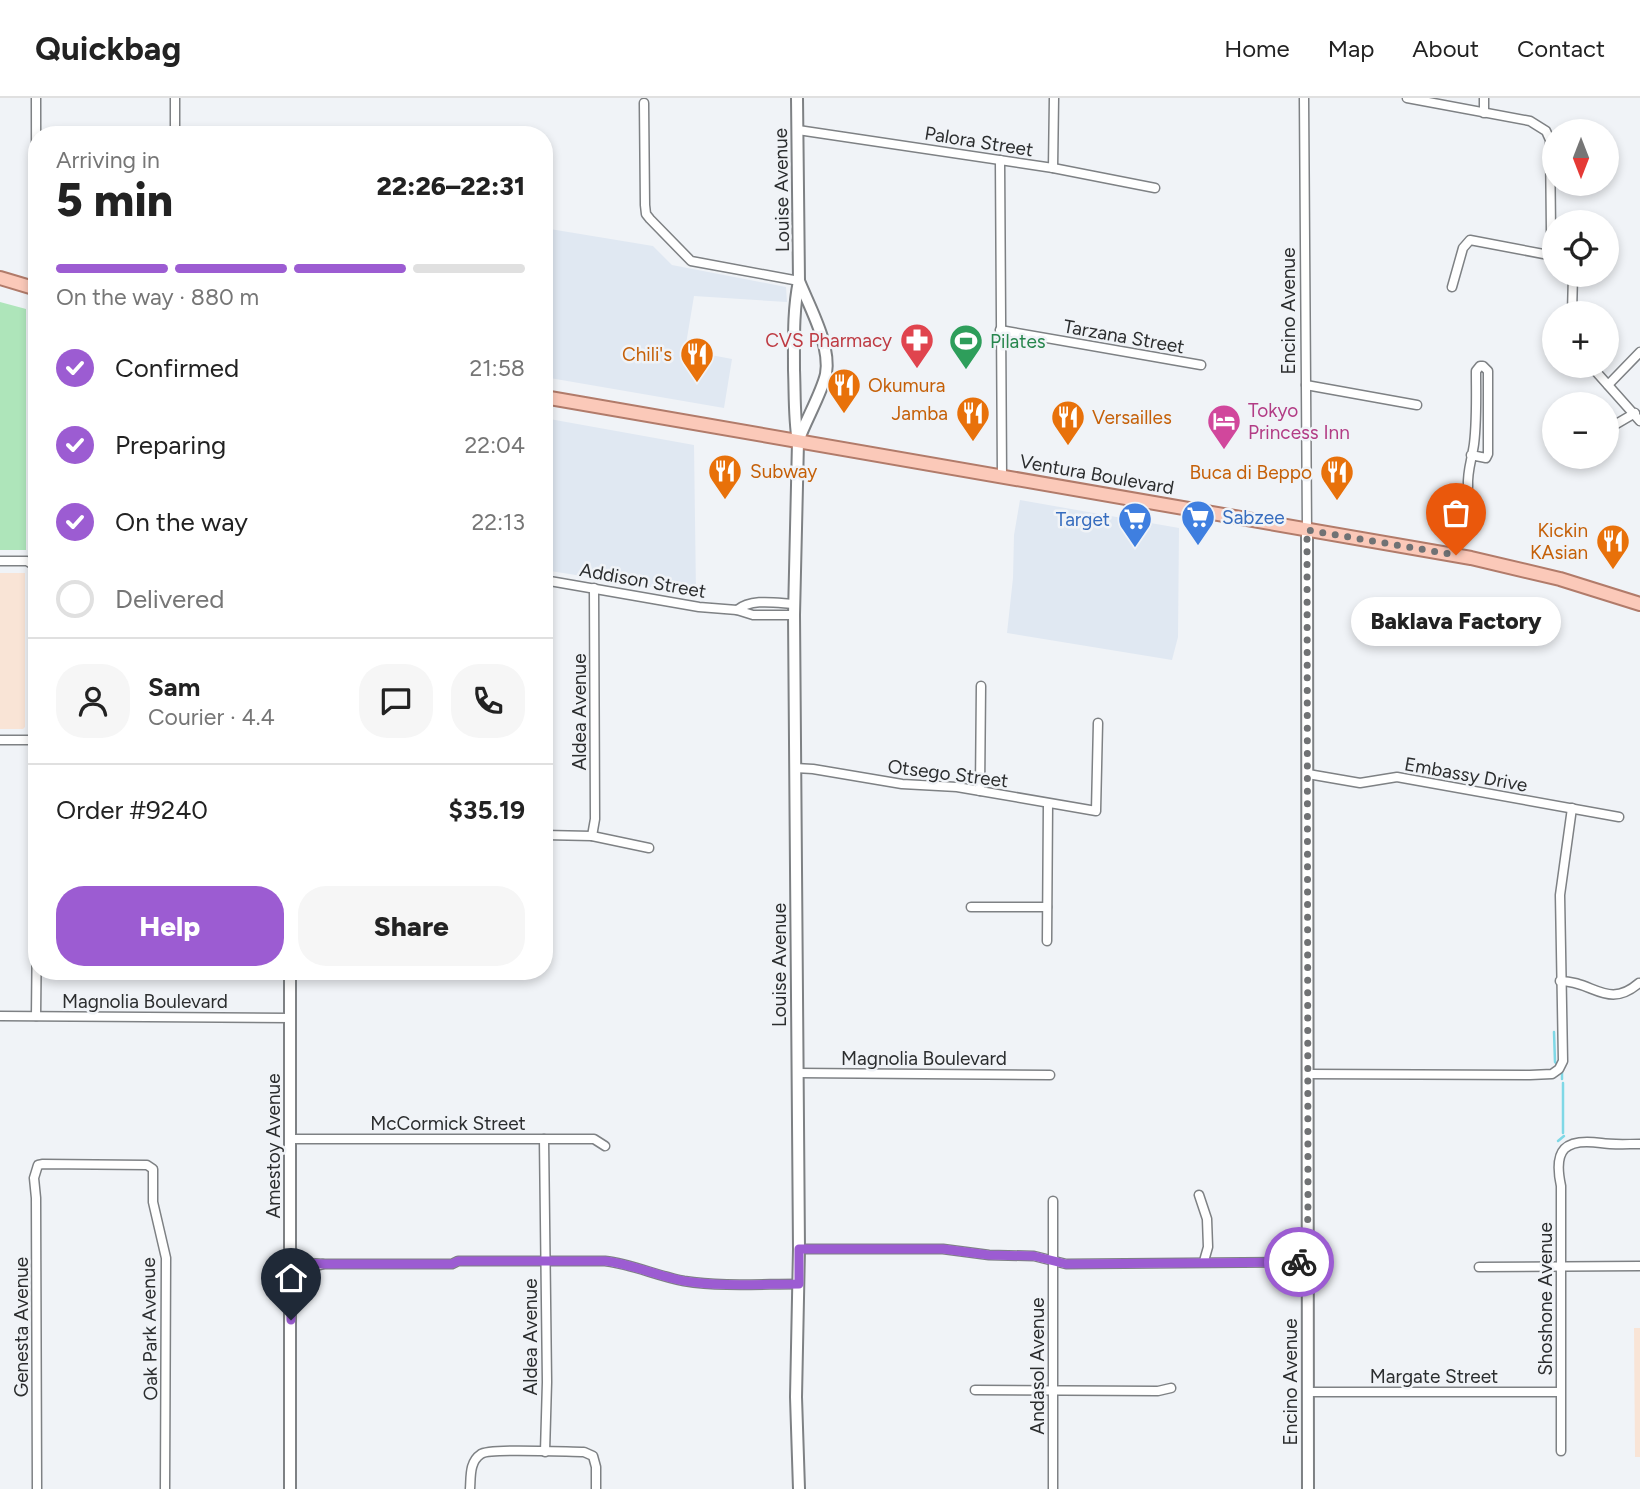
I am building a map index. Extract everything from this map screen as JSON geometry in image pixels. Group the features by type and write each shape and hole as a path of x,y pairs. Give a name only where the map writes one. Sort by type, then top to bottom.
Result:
{"main road":[{"path":"0,278 28,287"},
{"name":"Ventura Boulevard","path":"553,399 1515,567 1640,604"}],"street":[{"path":"36,98 36,126"},
{"path":"175,126 176,98"},
{"name":"Louise Avenue","path":"797,98 800,281 796,299 793,355 794,421 798,442 794,609 799,1249 796,1397 799,1489"},
{"path":"1053,168 1054,98"},
{"name":"Encino Avenue","path":"1304,98 1308,1489"},
{"path":"1407,98 1530,121 1546,131 1550,140 1551,210"},
{"path":"1484,98 1484,113"},
{"path":"644,103 646,214 691,261 800,281"},
{"name":"Palora Street","path":"798,130 1053,168 1155,188"},
{"path":"1000,160 1002,477"},
{"path":"1452,287 1462,248 1470,240 1542,253"},
{"name":"Louise Avenue","path":"798,442 822,386 827,364 823,339 800,281"},
{"name":"Tarzana Street","path":"1000,330 1200,365"},
{"path":"1608,385 1640,352"},
{"path":"1468,487 1468,466 1476,412 1476,371 1479,366 1483,366 1488,371 1488,456 1471,455"},
{"path":"1602,378 1637,417 1619,425"},
{"path":"1306,385 1417,405"},
{"path":"1476,412 1488,412"},
{"path":"0,561 28,562"},
{"name":"Addison Street","path":"553,581 699,607 737,610 755,603 794,609"},
{"name":"Aldea Avenue","path":"592,836 595,819 594,588"},
{"path":"980,791 981,686"},
{"name":"Otsego Street","path":"795,768 902,784 945,786 1096,811 1098,723"},
{"path":"0,740 28,740"},
{"name":"Embassy Drive","path":"1308,774 1360,783 1396,777 1619,817"},
{"path":"1047,941 1048,804"},
{"path":"1308,1074 1530,1075 1552,1074 1559,1069 1564,1055 1560,981 1561,885 1572,808"},
{"path":"553,835 592,836 649,848"},
{"path":"971,907 1047,907"},
{"path":"36,980 36,1016"},
{"name":"Amestoy Avenue","path":"290,980 290,1489"},
{"path":"1560,981 1574,981 1607,995 1618,996 1629,992 1639,983"},
{"name":"Magnolia Boulevard","path":"0,1016 290,1018"},
{"name":"Magnolia Boulevard","path":"797,1073 1050,1075"},
{"name":"McCormick Street","path":"290,1139 594,1139 605,1146"},
{"name":"Aldea Avenue","path":"544,1139 547,1382 545,1452"},
{"name":"Shoshone Avenue","path":"1561,1451 1561,1186 1558,1166 1565,1147 1581,1141 1640,1144"},
{"name":"Genesta Avenue","path":"37,1489 34,1178 38,1165 147,1165 153,1169"},
{"name":"Oak Park Avenue","path":"153,1169 153,1202 166,1258 165,1489"},
{"path":"1199,1195 1207,1219 1209,1261"},
{"name":"Andasol Avenue","path":"1053,1201 1053,1489"},
{"path":"799,1249 943,1249 989,1255 1034,1256 1066,1264 1307,1262"},
{"path":"291,1262 621,1263 701,1283 799,1284"},
{"path":"291,1274 323,1264"},
{"path":"1479,1267 1640,1266"},
{"path":"975,1390 1158,1391 1171,1388"},
{"name":"Margate Street","path":"1308,1392 1560,1392"},
{"path":"470,1489 471,1467 480,1454 496,1450 584,1451 593,1456 596,1489"}],"shaded area":[{"path":"553,229 653,246 672,265 786,287 787,302 694,296 685,350 732,359 724,408 553,379"},
{"path":"553,420 694,445 696,594 553,571"},
{"path":"1020,500 1179,528 1178,637 1172,660 1007,633 1014,535"},
{"path":"0,573 25,573 23,729 0,729"},
{"path":"1634,1328 1640,1328 1640,1457 1635,1457"}],"green space":[{"path":"0,302 26,309 26,550 0,550"}],"waterway":[{"path":"1554,1032 1555,1062 1562,1070 1562,1079"},
{"path":"1563,1083 1563,1133"},
{"path":"1558,1141 1564,1136"}],"way so far":[{"path":"1299,1262 1307,1262 1308,1203 1307,530 1456,555"}],"place":[{"name":"CVS Pharmacy","path":"917,370"},
{"name":"Pilates","path":"966,371"},
{"name":"Chili's","path":"697,384"},
{"name":"Okumura","path":"844,415"},
{"name":"Jamba","path":"973,443"},
{"name":"Versailles","path":"1068,447"},
{"name":"Tokyo Princess Inn","path":"1224,451"},
{"name":"Subway","path":"725,501"},
{"name":"Buca di Beppo","path":"1337,502"},
{"name":"Sabzee","path":"1198,547"},
{"name":"Target","path":"1135,549"},
{"name":"Baklava Factory","path":"1456,555"},
{"name":"Kickin KAsian","path":"1613,571"}],"route":[{"path":"291,1320 291,1262 452,1264 458,1261 605,1261 701,1283 799,1284 799,1249 943,1249 989,1255 1034,1256 1066,1264 1299,1262"}]}
